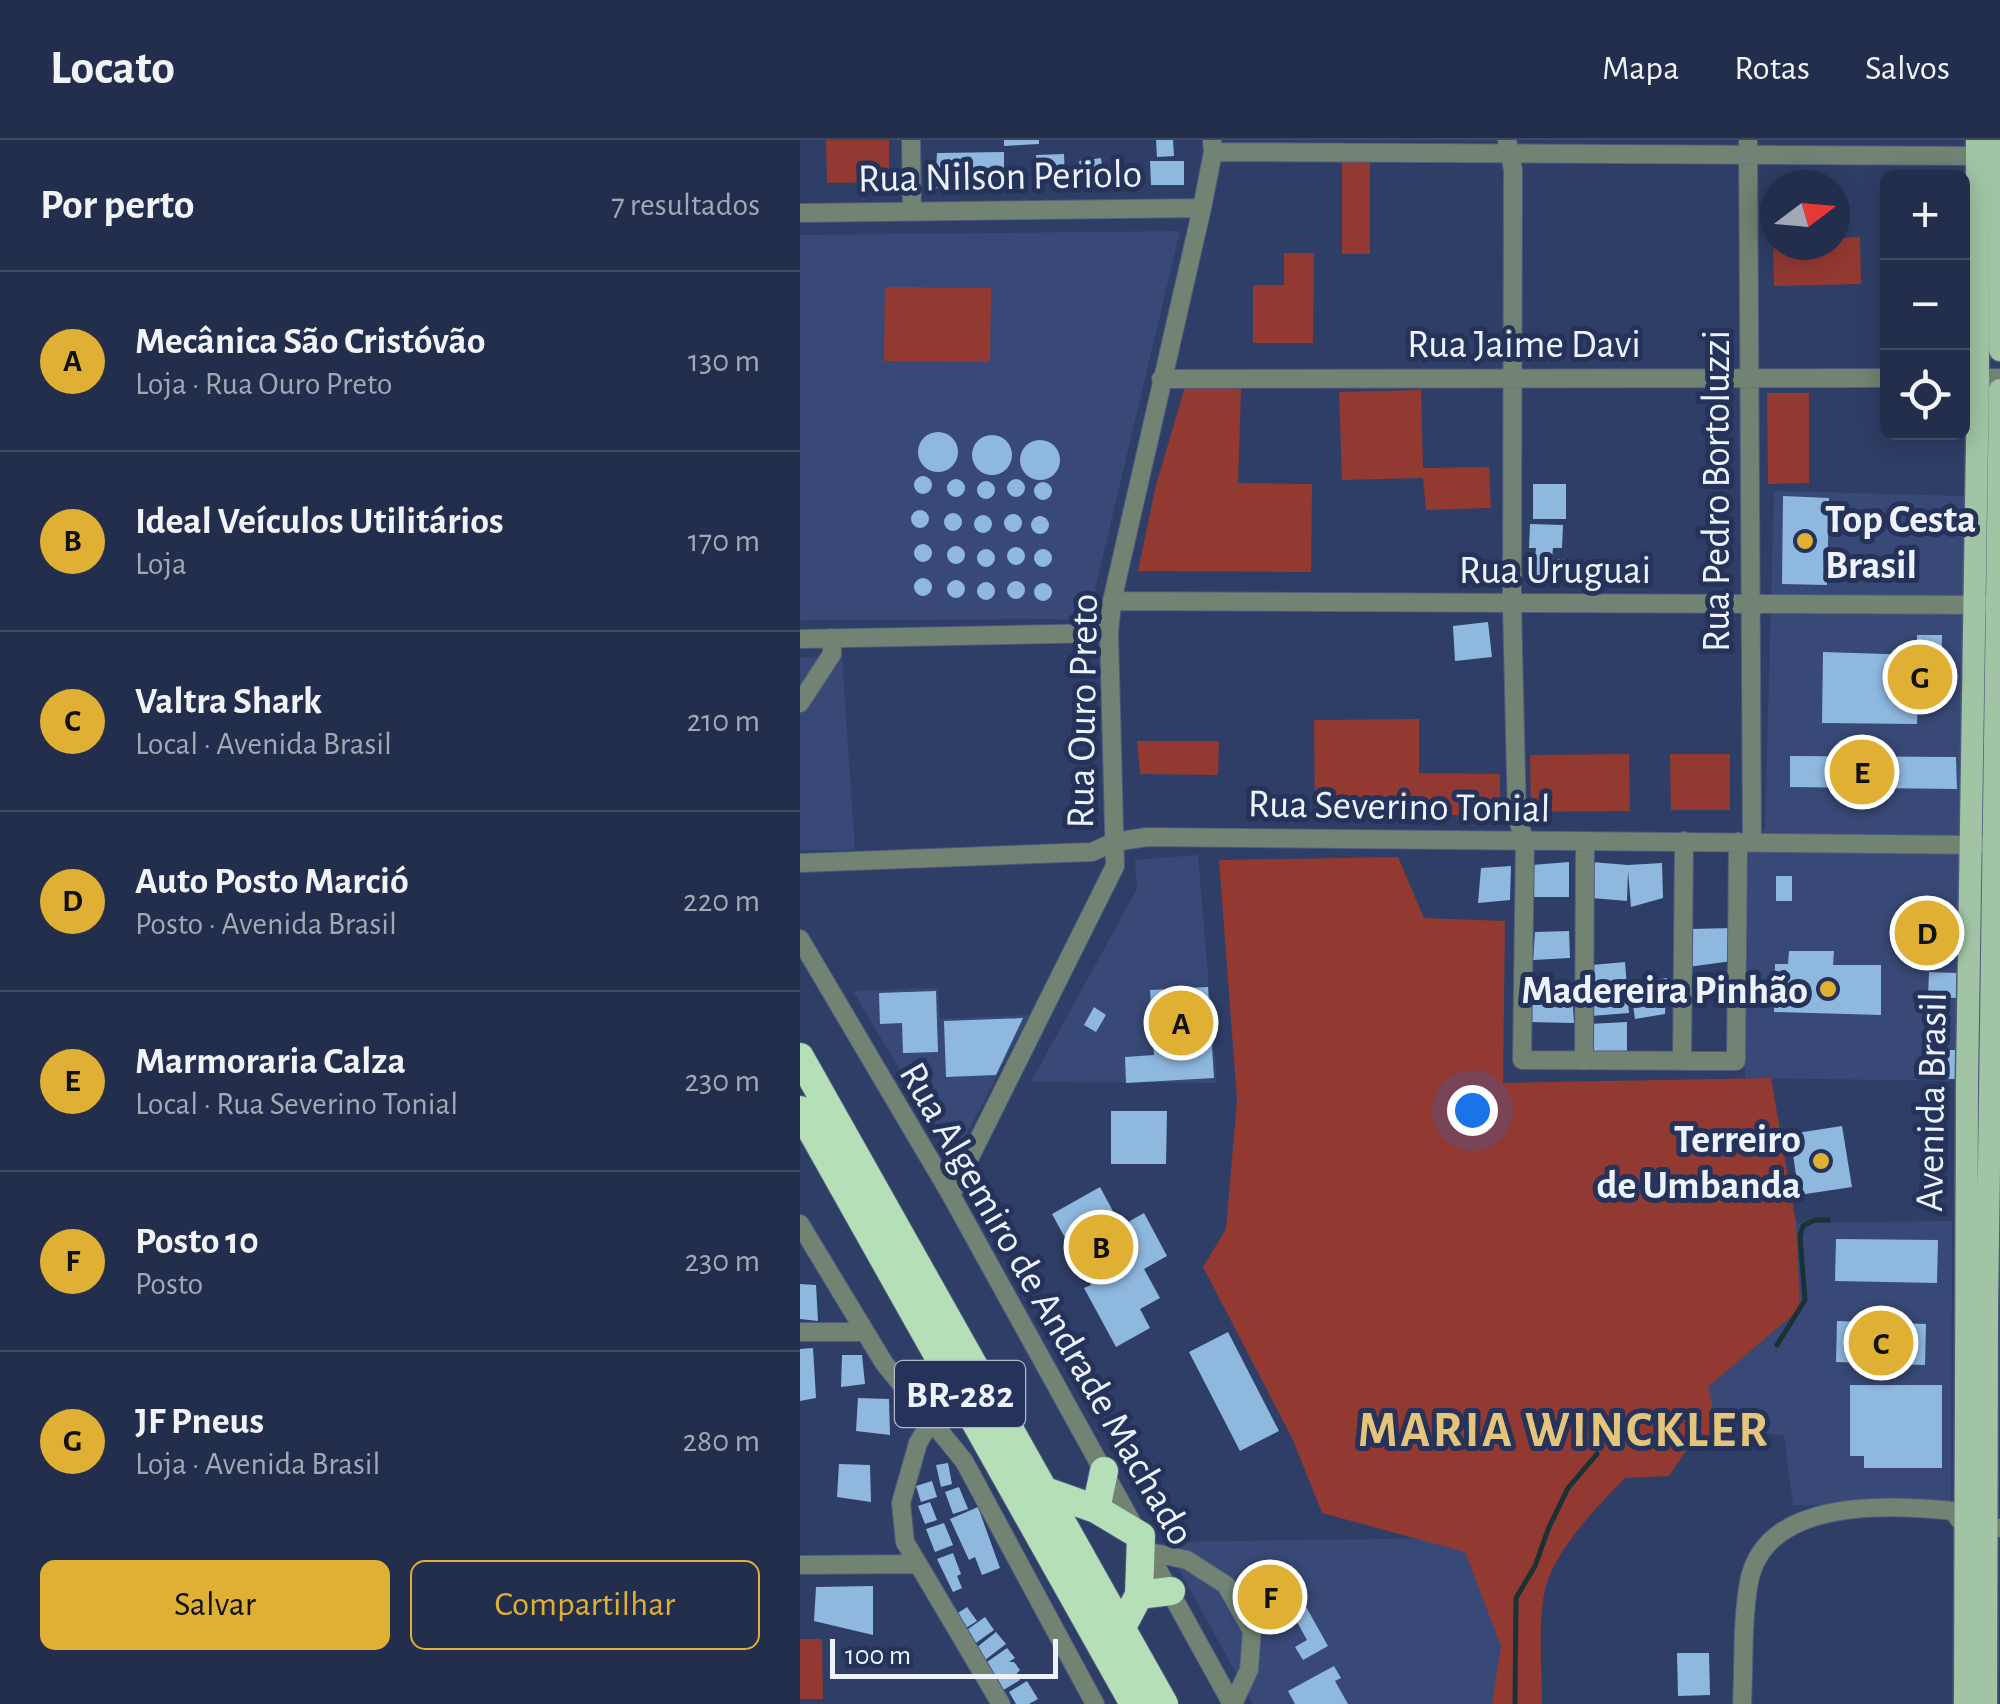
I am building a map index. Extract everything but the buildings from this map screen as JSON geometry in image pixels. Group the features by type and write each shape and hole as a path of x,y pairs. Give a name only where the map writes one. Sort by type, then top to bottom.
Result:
{"highway":[{"name":"BR-282","path":"800,1057 1164,1704"},
{"name":"BR-282","path":"800,1110 1134,1704"},
{"path":"1096,1508 1104,1471"},
{"path":"1045,1492 1096,1508 1145,1544 1140,1595 1122,1627"},
{"path":"1140,1595 1171,1591"}],"main road":[{"name":"Avenida Brasil","path":"1986,1704 1993,1669 1984,1527 1978,1080 1988,845 1980,378 1988,152 1999,140"},
{"name":"Avenida Brasil","path":"1988,152 2000,350"},
{"name":"Avenida Brasil","path":"1986,605 2000,390"},
{"name":"Avenida Brasil","path":"1965,1704 1984,1527"}],"street":[{"path":"912,140 912,212"},
{"path":"1212,146 1514,151 1748,147 1988,152"},
{"name":"Rua Ouro Preto","path":"951,1195 1115,866 1109,633 1112,601 1202,208 1212,146"},
{"name":"Rua Pedro Bortoluzzi","path":"1682,1061 1736,1061 1750,604 1748,147"},
{"path":"1514,151 1512,605 1517,818 1525,841 1522,1060 1682,1061 1684,842"},
{"name":"Rua Nilson Periolo","path":"800,213 1202,208"},
{"name":"Rua Jaime Davi","path":"1161,379 1880,378"},
{"name":"Rua Uruguai","path":"1112,601 1986,605"},
{"path":"800,639 1109,633"},
{"path":"800,703 832,654 832,638"},
{"name":"Rua Severino Tonial","path":"800,863 1092,852 1114,842 1147,837 1988,845"},
{"path":"1584,1061 1585,842"},
{"name":"Rua Algemiro de Andrade Machado","path":"800,939 951,1195 1232,1704"},
{"path":"800,1224 862,1332 964,1462 1095,1704"},
{"path":"800,1332 862,1332"},
{"path":"931,1421 918,1443 901,1503 904,1542 1001,1704"},
{"path":"1742,1704 1749,1581 1760,1550 1783,1531 1814,1516 1844,1509 1953,1511 1984,1527"},
{"path":"1145,1544 1187,1560 1226,1585 1252,1631 1249,1670 1232,1704"},
{"path":"800,1566 916,1564"}],"shaded area":[{"path":"826,140 889,140 889,182 827,183"},
{"path":"1342,160 1370,160 1370,254 1342,254"},
{"path":"1180,231 1088,619 800,620 800,235"},
{"path":"1850,237 1860,237 1861,284 1774,286 1773,260 1850,260"},
{"path":"1284,253 1314,253 1313,343 1253,343 1253,285 1284,285"},
{"path":"885,287 991,288 990,362 884,361"},
{"path":"1185,387 1241,388 1238,483 1312,484 1311,572 1138,571 1156,485"},
{"path":"1421,390 1423,468 1489,467 1491,508 1426,510 1423,478 1342,480 1339,392"},
{"path":"1767,393 1809,393 1809,483 1768,484"},
{"path":"1774,491 1964,496 1962,1081 1745,1078 1744,855 1765,828"},
{"path":"842,657 855,850 800,850 800,658"},
{"path":"1419,719 1419,773 1500,774 1500,815 1315,815 1314,720"},
{"path":"1137,741 1219,741 1218,775 1140,774"},
{"path":"1629,754 1630,811 1531,812 1530,755"},
{"path":"1670,754 1730,754 1730,810 1671,810"},
{"path":"1198,855 1217,1083 1031,1082 1137,889 1135,860"},
{"path":"1398,857 1424,918 1505,921 1503,1083 1771,1078 1796,1223 1800,1309 1708,1387 1718,1430 1689,1446 1669,1476 1625,1478 1556,1562 1542,1607 1542,1704 1492,1704 1501,1646 1465,1552 1322,1513 1292,1438 1203,1267 1226,1229 1237,1100 1219,860"},
{"path":"938,988 940,1019 1029,1015 961,1145 945,1146 853,991"},
{"path":"1952,1221 1951,1506 1793,1505 1784,1435 1718,1430 1708,1387 1800,1309 1796,1223"},
{"path":"1525,1537 1525,1704 1253,1704 1164,1542"},
{"path":"800,1639 822,1639 823,1699 800,1699"}],"waterway":[{"path":"1777,1345 1805,1300 1800,1236 1803,1226 1815,1220 1828,1220"},
{"path":"1515,1704 1516,1598 1535,1566 1568,1488 1597,1454"}],"place":[{"name":"Top Cesta Brasil","path":"1805,541"},
{"name":"JF Pneus","path":"1920,677"},
{"name":"Marmoraria Calza","path":"1862,772"},
{"name":"Auto Posto Marció","path":"1927,933"},
{"name":"Madereira Pinhão","path":"1828,989"},
{"name":"Mecânica São Cristóvão","path":"1181,1023"},
{"name":"Terreiro de Umbanda","path":"1821,1161"},
{"name":"Ideal Veículos Utilitários","path":"1101,1247"},
{"name":"Valtra Shark","path":"1881,1343"},
{"name":"Posto 10","path":"1270,1597"}],"district":[{"name":"MARIA WINCKLER","path":"1564,1428"}]}
